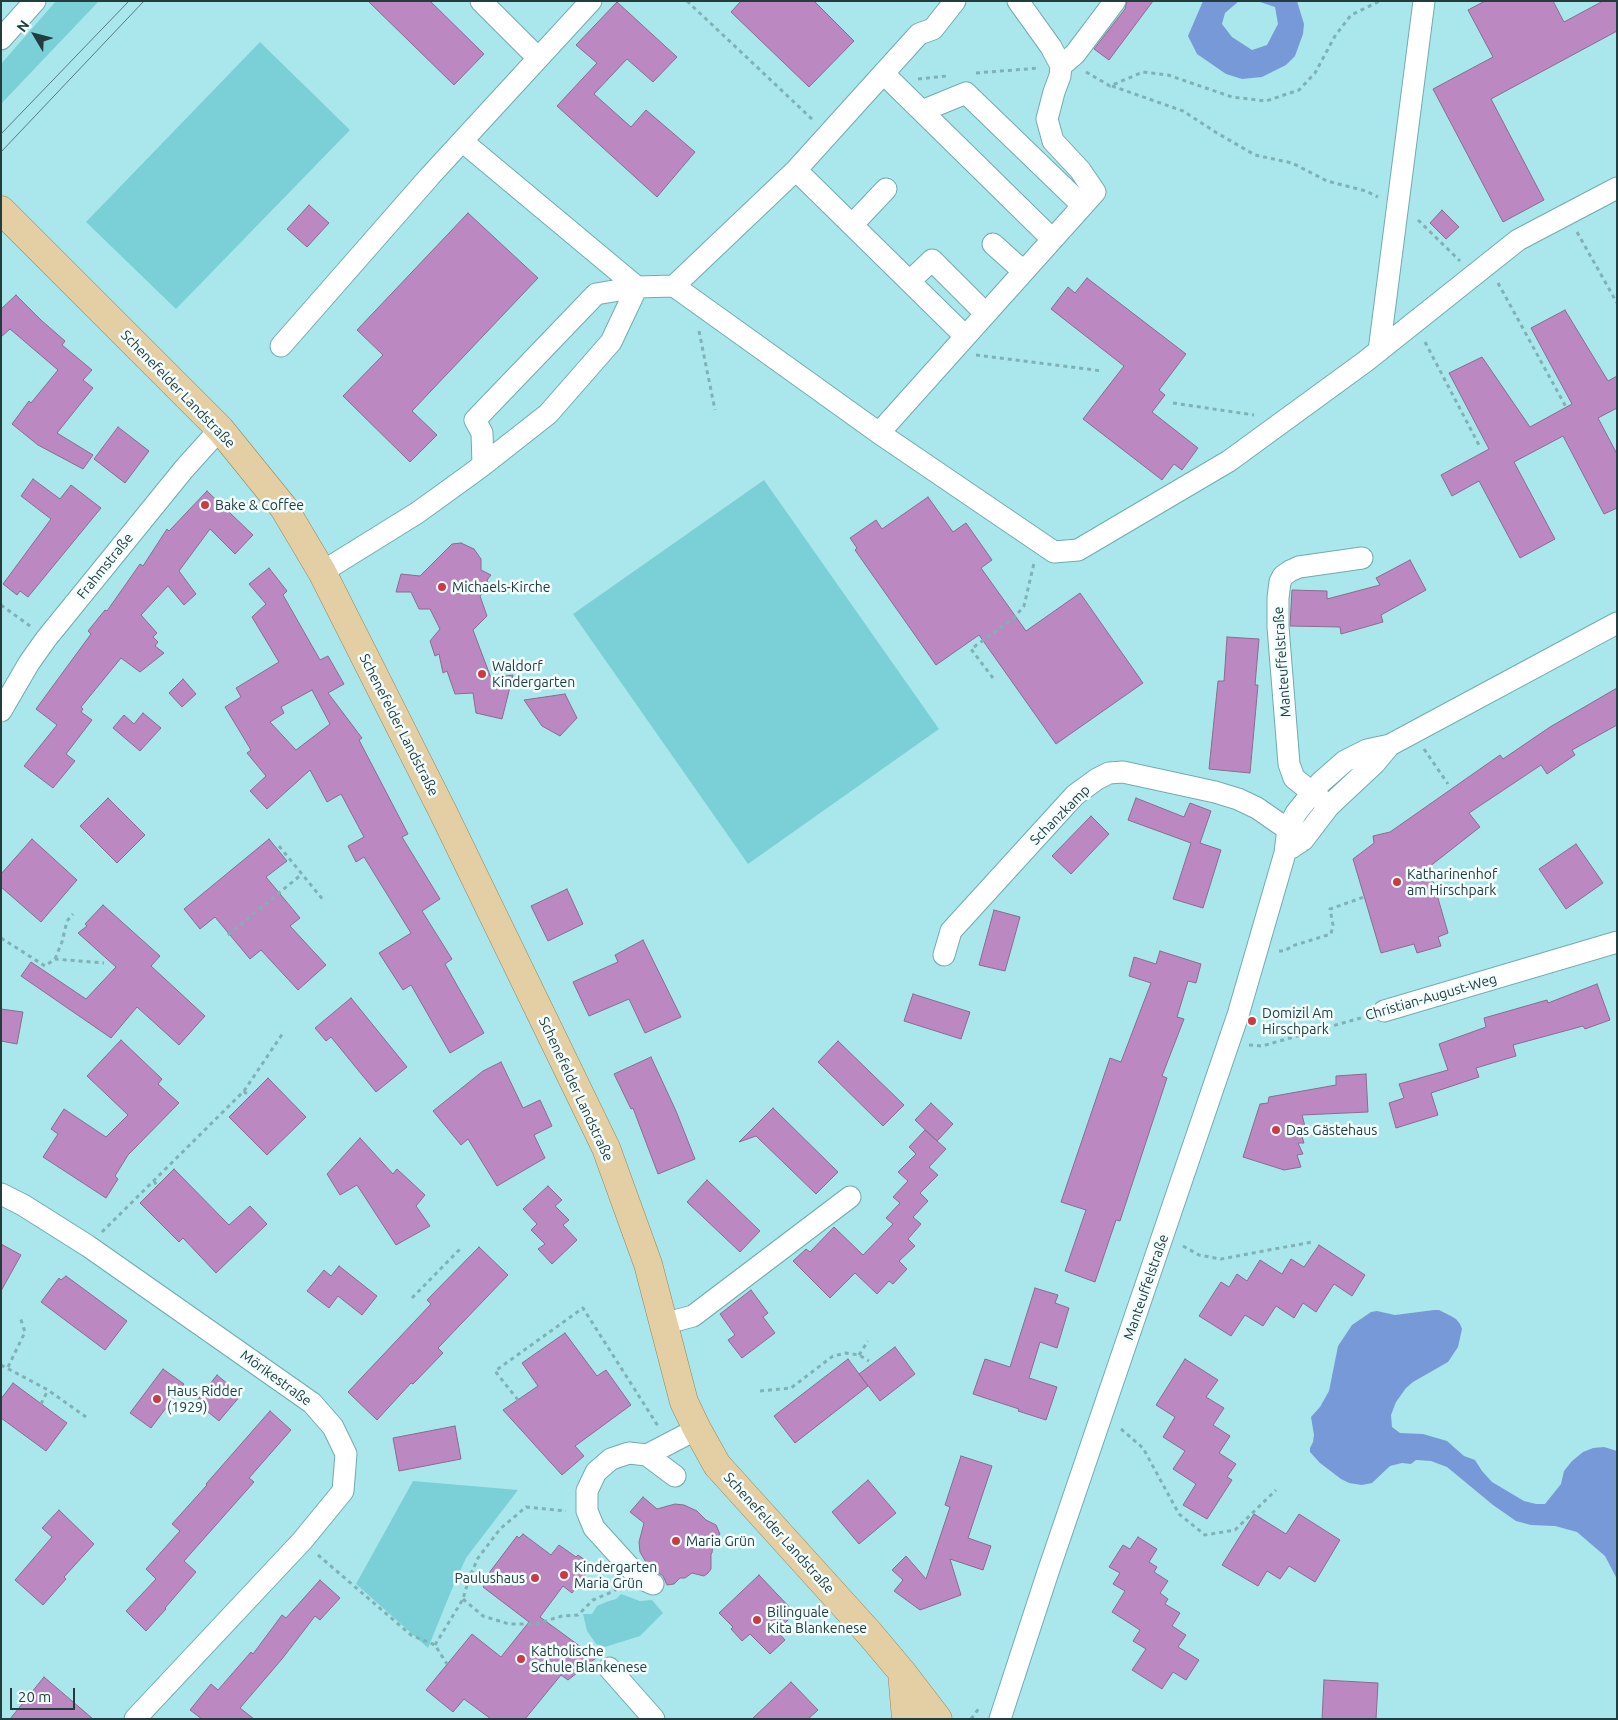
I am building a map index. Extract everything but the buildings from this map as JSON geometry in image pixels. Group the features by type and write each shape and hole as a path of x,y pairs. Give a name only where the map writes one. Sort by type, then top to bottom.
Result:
{"main road":[{"name":"Schenefelder Landstraße","path":"1,210 220,429 284,508 322,572 443,812 606,1148 648,1264 684,1402 697,1430 718,1464 902,1672 938,1719"},
{"path":"902,1672 906,1719"}],"street":[{"path":"1,38 35,1"},
{"path":"481,1 538,58"},
{"path":"282,346 462,140 591,1"},
{"path":"674,286 796,170 919,34 922,20 937,1"},
{"path":"919,34 933,29 955,1"},
{"path":"879,433 1095,192 1080,170 1053,141 1047,119 1060,76 1061,66 1051,47 1018,1"},
{"path":"1061,66 1075,54 1115,1"},
{"path":"1379,351 1424,1"},
{"path":"884,74 1052,239"},
{"path":"922,111 966,93 1082,205"},
{"path":"462,140 637,287"},
{"path":"796,170 965,336"},
{"path":"483,465 482,432 475,420 596,294 637,287 674,286 879,433 1054,552 1078,550 1229,461 1379,351 1518,240 1617,188"},
{"path":"852,225 886,189"},
{"path":"993,244 1023,272"},
{"path":"910,282 932,260 985,313"},
{"path":"322,572 417,513 548,414 611,342 637,287"},
{"name":"Frahmstraße","path":"1,711 29,663 46,639 184,469 220,429"},
{"name":"Manteuffelstraße","path":"1329,806 1310,793 1294,778 1289,764 1278,627 1280,582 1283,576 1299,567 1362,558"},
{"name":"Manteuffelstraße","path":"1000,1719 1238,1015 1285,853 1296,834 1310,793 1332,771 1345,762 1367,750 1390,745 1617,622"},
{"name":"Manteuffelstraße","path":"1296,834 1375,763 1390,745"},
{"name":"Schanzkamp","path":"944,955 951,930 1075,795 1109,773 1123,772 1215,792 1238,799 1257,808 1296,834"},
{"name":"Christian-August-Weg","path":"1384,1011 1617,942"},
{"name":"Mörikestraße","path":"1,1194 23,1205 88,1246 312,1403 333,1427 346,1454 344,1490 302,1541 135,1719"},
{"path":"664,1324 693,1316 850,1197"},
{"path":"647,1456 697,1430"},
{"path":"653,1584 634,1572 594,1528 587,1511 587,1491 596,1472 611,1458 629,1453 647,1456 675,1476"},
{"path":"608,1668 654,1719"}],"path":[{"path":"687,1 828,135"},
{"path":"1110,86 1143,72 1168,75 1232,97 1266,102 1299,90 1316,73 1335,36 1352,15 1380,1"},
{"path":"1061,66 1076,66 1110,86 1183,111 1255,155 1292,162 1327,181 1366,191 1413,215 1481,270 1566,407"},
{"path":"1568,214 1617,303"},
{"path":"700,306 698,327 715,410"},
{"path":"1414,324 1480,447"},
{"path":"950,352 1102,371"},
{"path":"1173,403 1286,420"},
{"path":"992,678 971,648 1013,619 1024,606 1040,541"},
{"path":"1,605 46,639"},
{"path":"1422,746 1448,784"},
{"path":"279,846 324,901"},
{"path":"228,935 302,874"},
{"path":"1273,951 1285,951 1292,946 1331,934 1333,925 1330,909 1364,897"},
{"path":"1,938 45,966 55,959 62,942 67,921 73,914"},
{"path":"55,959 104,963"},
{"name":"Christian-August-Weg","path":"1244,1044 1262,1046 1384,1011"},
{"path":"88,1246 244,1091 283,1032"},
{"path":"244,1091 249,1097"},
{"path":"154,1181 158,1186"},
{"path":"1183,1246 1199,1255 1222,1259 1312,1242"},
{"path":"412,1298 461,1248"},
{"path":"518,1400 496,1371 583,1308 662,1433"},
{"path":"8,1367 25,1332 20,1317"},
{"path":"859,1355 868,1341"},
{"path":"760,1391 791,1388 833,1356 846,1353 859,1355 869,1361"},
{"path":"1,1365 8,1367 48,1390 86,1417"},
{"path":"42,1404 48,1390"},
{"path":"1121,1429 1143,1448 1179,1514 1205,1536 1235,1530 1276,1490"},
{"path":"435,1645 463,1598 478,1558 500,1529 526,1508 587,1511"},
{"path":"302,1541 411,1635 435,1645 447,1664"},
{"path":"463,1598 483,1616 509,1624 536,1624 562,1616 578,1615 593,1600 614,1591 634,1572"}],"shaded area":[{"path":"56,1 99,1 1,104 1,64"},
{"path":"1203,1 1239,1 1225,13 1222,24 1232,37 1252,50 1267,45 1278,24 1275,7 1257,1 1297,1 1304,24 1303,34 1295,56 1286,65 1262,77 1242,79 1226,74 1197,54 1188,36"},
{"path":"260,42 350,130 176,309 86,222"},
{"path":"764,480 939,729 748,864 573,614"},
{"path":"1439,1310 1451,1316 1460,1324 1462,1329 1458,1347 1448,1362 1406,1388 1396,1402 1391,1415 1392,1427 1400,1433 1423,1434 1447,1441 1464,1456 1475,1460 1492,1482 1524,1501 1536,1504 1545,1504 1561,1484 1564,1471 1583,1452 1593,1448 1604,1447 1617,1451 1617,1579 1605,1556 1577,1532 1555,1526 1531,1525 1516,1521 1493,1505 1447,1467 1431,1461 1416,1460 1411,1464 1402,1463 1390,1466 1372,1483 1362,1485 1349,1483 1341,1479 1320,1463 1310,1452 1314,1435 1311,1417 1320,1407 1329,1391 1338,1346 1352,1325 1371,1312 1377,1311 1395,1315"},
{"path":"413,1481 518,1490 466,1558 428,1648 356,1584"},
{"path":"621,1594 640,1601 652,1600 663,1613 640,1636 605,1647 596,1644 587,1631 583,1614 592,1614 597,1606 616,1599"}],"tram line":[{"path":"1,134 129,1"},
{"path":"1,152 144,1"}],"place":[{"name":"Bake & Coffee","path":"205,505"},
{"name":"Michaels-Kirche","path":"442,587"},
{"name":"Waldorf Kindergarten","path":"482,674"},
{"name":"Katharinenhof am Hirschpark","path":"1397,882"},
{"name":"Domizil Am Hirschpark","path":"1252,1021"},
{"name":"Das Gästehaus","path":"1276,1130"},
{"name":"Haus Ridder (1929)","path":"157,1399"},
{"name":"Maria Grün","path":"676,1541"},
{"name":"Kindergarten Maria Grün","path":"564,1575"},
{"name":"Paulushaus","path":"535,1578"},
{"name":"Bilinguale Kita Blankenese","path":"757,1620"},
{"name":"Katholische Schule Blankenese","path":"521,1659"}]}
